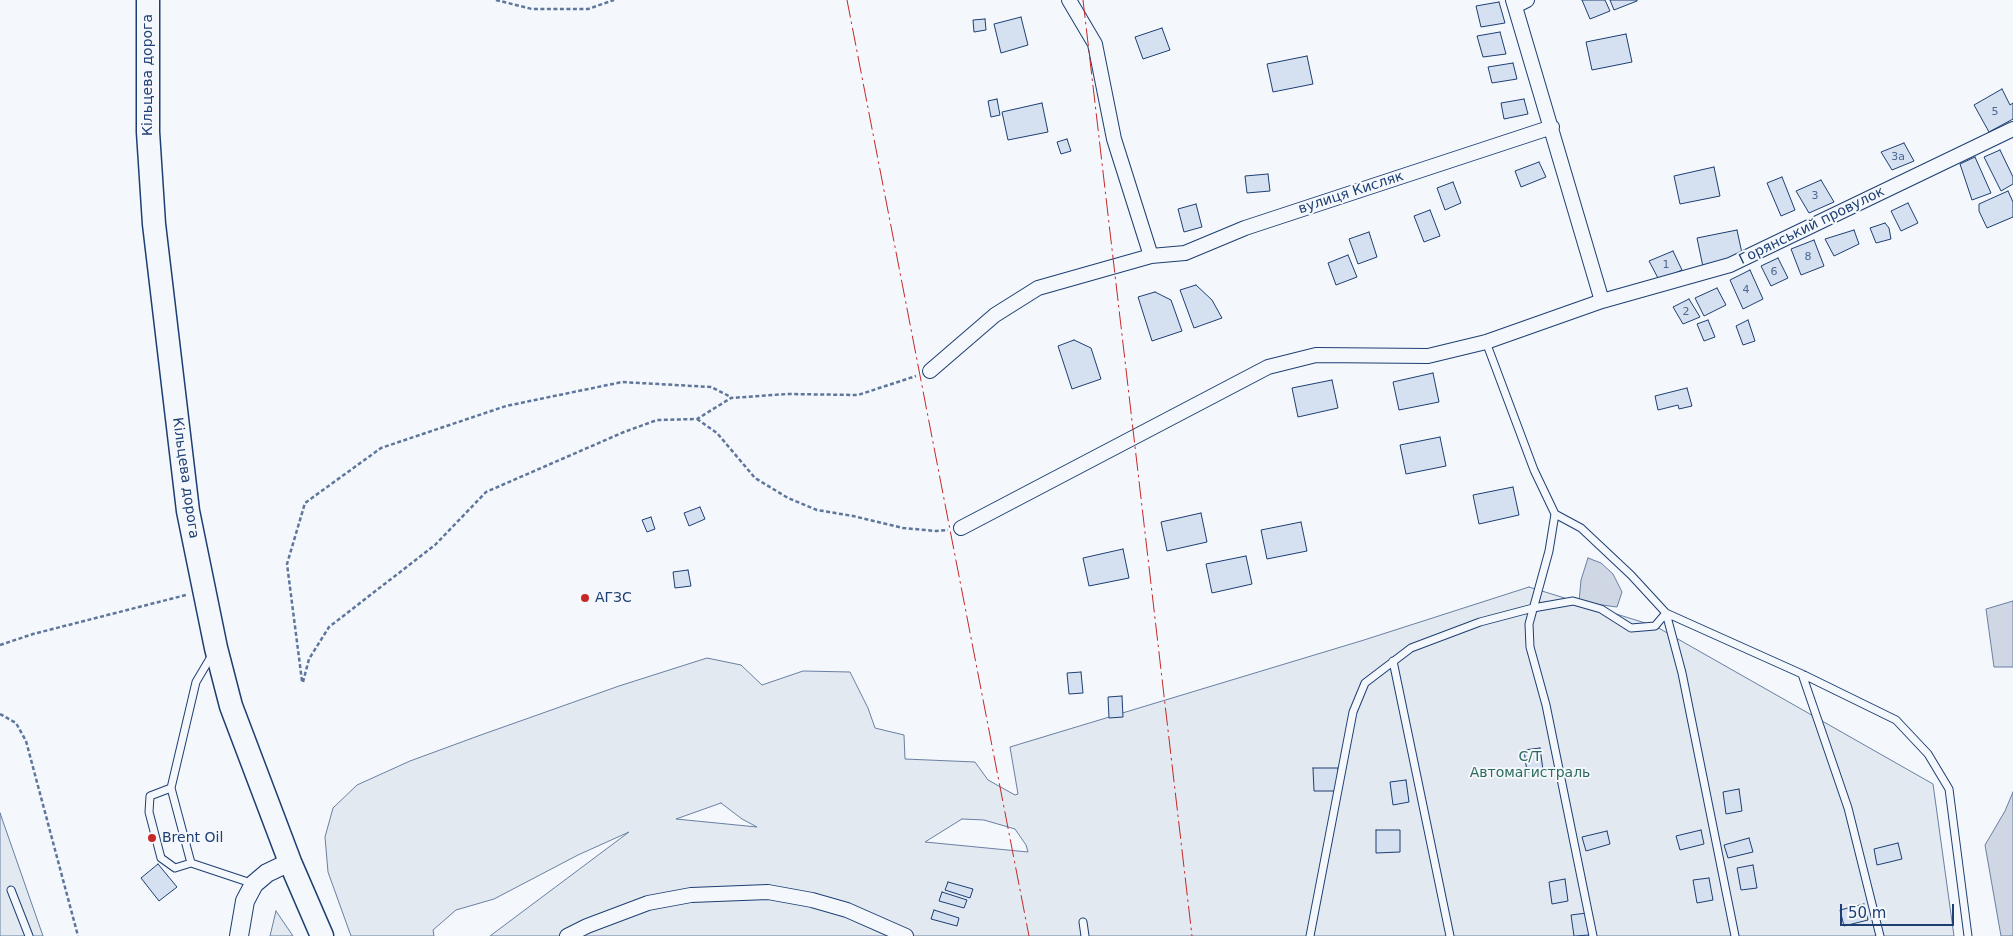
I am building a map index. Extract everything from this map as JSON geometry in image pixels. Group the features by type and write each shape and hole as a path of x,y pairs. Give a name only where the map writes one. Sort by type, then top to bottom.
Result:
{"highway":[{"name":"Кільцева дорога","path":"148,0 148,114 154,224 188,511 216,648 231,706 290,862 322,936"}],"street":[{"path":"1069,0 1095,44 1114,139 1151,256"},
{"path":"1518,2 1602,301"},
{"name":"вулиця Кисляк","path":"930,372 995,315 1038,288 1151,256 1185,253 1244,228 1552,127"},
{"name":"Горянський провулок","path":"960,528 1268,367 1316,355 1428,356 1486,342 1602,301 1730,266 2013,129"},
{"path":"239,936 245,901 254,884 267,873 290,862"},
{"path":"567,936 588,926 648,904 691,896 768,892 812,900 847,910 906,936"}],"lane":[{"path":"1486,342 1534,470 1556,514 1581,528 1631,575 1666,613 1802,674 1896,720 1928,754 1949,789 1968,936"},
{"path":"1556,514 1549,551 1532,608 1529,624 1530,647 1546,705 1593,936"},
{"path":"1310,936 1353,712 1365,683 1411,648 1480,622 1532,608 1573,602 1601,609 1631,628 1655,626 1666,613"},
{"path":"1666,613 1682,673 1735,936"},
{"path":"191,863 171,788 196,682 216,648"},
{"path":"1393,661 1450,936"},
{"path":"1802,674 1848,808 1880,936"},
{"path":"171,788 150,796 149,812 161,858 175,868 191,863 254,884"},
{"path":"11,890 29,936"},
{"path":"1083,922 1085,936"}],"path":[{"path":"496,0 532,9 588,9 614,0"},
{"path":"731,398 711,387 622,382 506,406 380,448 306,503 287,564 302,682 310,659 330,627 435,544 486,492 624,432 657,420 697,419 731,398 786,394 858,396 930,372"},
{"path":"697,419 717,433 755,478 788,498 817,510 853,516 903,528 936,531 960,528"},
{"path":"0,645 33,634 204,591"},
{"path":"0,714 16,723 26,740 78,936"}],"green space":[{"name":"С/Т Автомагистраль","path":"1529,587 1655,626 1933,784 1954,936 490,936 629,832 578,855 494,899 456,910 433,930 434,936 351,936 328,872 325,837 333,808 357,785 410,761 478,736 619,686 707,658 741,665 762,685 803,671 850,672 868,708 875,728 904,735 905,759 975,762 988,780 1015,795 1018,794 1010,747 1364,640","holes":["721,803 742,819 757,827 676,819","962,819 984,820 1015,829 1026,845 1028,852 925,842"]},
{"path":"0,813 43,936 0,936"},
{"path":"276,911 293,936 270,936"}],"shaded area":[{"path":"1588,558 1601,563 1613,574 1622,592 1617,607 1579,602 1581,580"},
{"path":"2013,601 2013,667 1994,667 1986,609"},
{"path":"2013,792 2013,936 2001,936 1985,845 2005,811"}],"building":[{"path":"1582,0 1605,0 1610,11 1590,19"},
{"path":"1610,0 1637,0 1637,1 1614,10"},
{"path":"1499,2 1505,23 1481,27 1476,6"},
{"path":"1021,17 1028,45 1001,53 994,24"},
{"path":"985,19 986,30 974,32 973,20"},
{"path":"1162,28 1170,50 1143,59 1135,37"},
{"path":"1500,32 1506,54 1483,57 1477,36"},
{"path":"1626,34 1632,62 1592,70 1586,42"},
{"path":"1307,56 1313,84 1273,92 1267,64"},
{"path":"1513,63 1517,79 1492,83 1488,67"},
{"path":"2002,89 2010,105 2013,103 2013,119 1989,132 1974,105"},
{"path":"997,99 1000,115 991,117 988,101"},
{"path":"1524,99 1528,114 1504,119 1501,103"},
{"path":"1042,103 1048,132 1008,140 1002,112"},
{"path":"1067,139 1071,151 1061,154 1057,142"},
{"path":"1904,143 1914,161 1892,170 1881,152"},
{"path":"2000,150 2013,177 2013,184 2001,191 1984,157"},
{"path":"1975,157 1991,193 1972,200 1960,164"},
{"path":"1539,162 1546,177 1521,187 1515,171"},
{"path":"1714,167 1720,196 1680,204 1674,176"},
{"path":"1268,174 1270,191 1247,193 1245,176"},
{"path":"1782,177 1795,210 1781,216 1767,183"},
{"path":"1821,180 1834,202 1809,213 1796,191"},
{"path":"1453,182 1461,203 1445,210 1437,188"},
{"path":"2008,191 2013,202 2013,217 1987,228 1979,211 1979,204"},
{"path":"1908,203 1918,223 1901,231 1891,211"},
{"path":"1196,204 1202,227 1184,232 1178,209"},
{"path":"1430,210 1440,236 1424,242 1414,216"},
{"path":"1885,223 1889,228 1891,239 1876,243 1870,228"},
{"path":"1737,230 1743,258 1703,267 1697,238"},
{"path":"1854,230 1859,244 1834,256 1825,239"},
{"path":"1369,232 1377,257 1358,264 1349,239"},
{"path":"1814,240 1824,266 1801,275 1791,249"},
{"path":"1673,251 1682,270 1659,280 1649,261"},
{"path":"1348,255 1357,277 1336,285 1328,263"},
{"path":"1778,258 1788,278 1771,286 1761,266"},
{"path":"1750,270 1763,299 1743,309 1730,280"},
{"path":"1196,285 1212,300 1222,318 1194,328 1180,290"},
{"path":"1717,288 1726,305 1704,316 1695,298"},
{"path":"1155,292 1171,300 1182,331 1152,341 1138,297"},
{"path":"1689,299 1700,317 1683,324 1673,307"},
{"path":"1708,320 1715,337 1704,341 1697,324"},
{"path":"1748,320 1755,341 1743,345 1736,326"},
{"path":"1074,340 1091,348 1101,379 1072,389 1058,346"},
{"path":"1433,373 1439,402 1399,410 1393,382"},
{"path":"1332,380 1338,408 1298,417 1292,388"},
{"path":"1687,388 1692,406 1679,409 1678,405 1658,410 1655,396"},
{"path":"1440,437 1446,466 1406,474 1400,445"},
{"path":"1513,487 1519,515 1479,524 1473,495"},
{"path":"700,507 705,519 689,526 684,513"},
{"path":"1201,513 1207,542 1167,551 1161,522"},
{"path":"651,517 655,529 647,532 642,520"},
{"path":"1301,522 1307,551 1267,559 1261,530"},
{"path":"1123,549 1129,578 1089,586 1083,558"},
{"path":"1246,556 1252,584 1212,593 1206,564"},
{"path":"688,570 691,586 675,588 673,572"},
{"path":"1081,672 1083,693 1069,694 1067,673"},
{"path":"1122,696 1123,717 1109,718 1108,697"},
{"path":"1540,748 1543,770 1527,772 1524,750"},
{"path":"1313,768 1338,768 1338,791 1314,791"},
{"path":"1406,780 1409,802 1393,805 1390,782"},
{"path":"1739,789 1742,811 1726,814 1723,792"},
{"path":"1376,830 1400,830 1400,852 1376,853"},
{"path":"1701,830 1704,844 1680,850 1676,836"},
{"path":"1607,831 1610,844 1586,851 1582,837"},
{"path":"1749,838 1753,852 1728,858 1724,845"},
{"path":"1898,843 1902,859 1877,865 1874,849"},
{"path":"158,864 177,887 159,901 141,878"},
{"path":"1753,865 1757,888 1741,890 1737,868"},
{"path":"1709,878 1713,900 1697,903 1693,880"},
{"path":"1565,879 1568,901 1552,904 1549,882"},
{"path":"948,882 973,889 970,898 945,890"},
{"path":"942,892 967,900 964,908 939,901"},
{"path":"1864,904 1868,920 1844,926 1840,910"},
{"path":"934,910 959,918 957,926 931,919"},
{"path":"1587,913 1590,935 1574,936 1571,915"}],"power":[{"path":"847,0 1029,936"},
{"path":"1083,0 1192,936"}],"place":[{"name":"АГЗС","path":"585,598"},
{"name":"Brent Oil","path":"152,838"}]}
